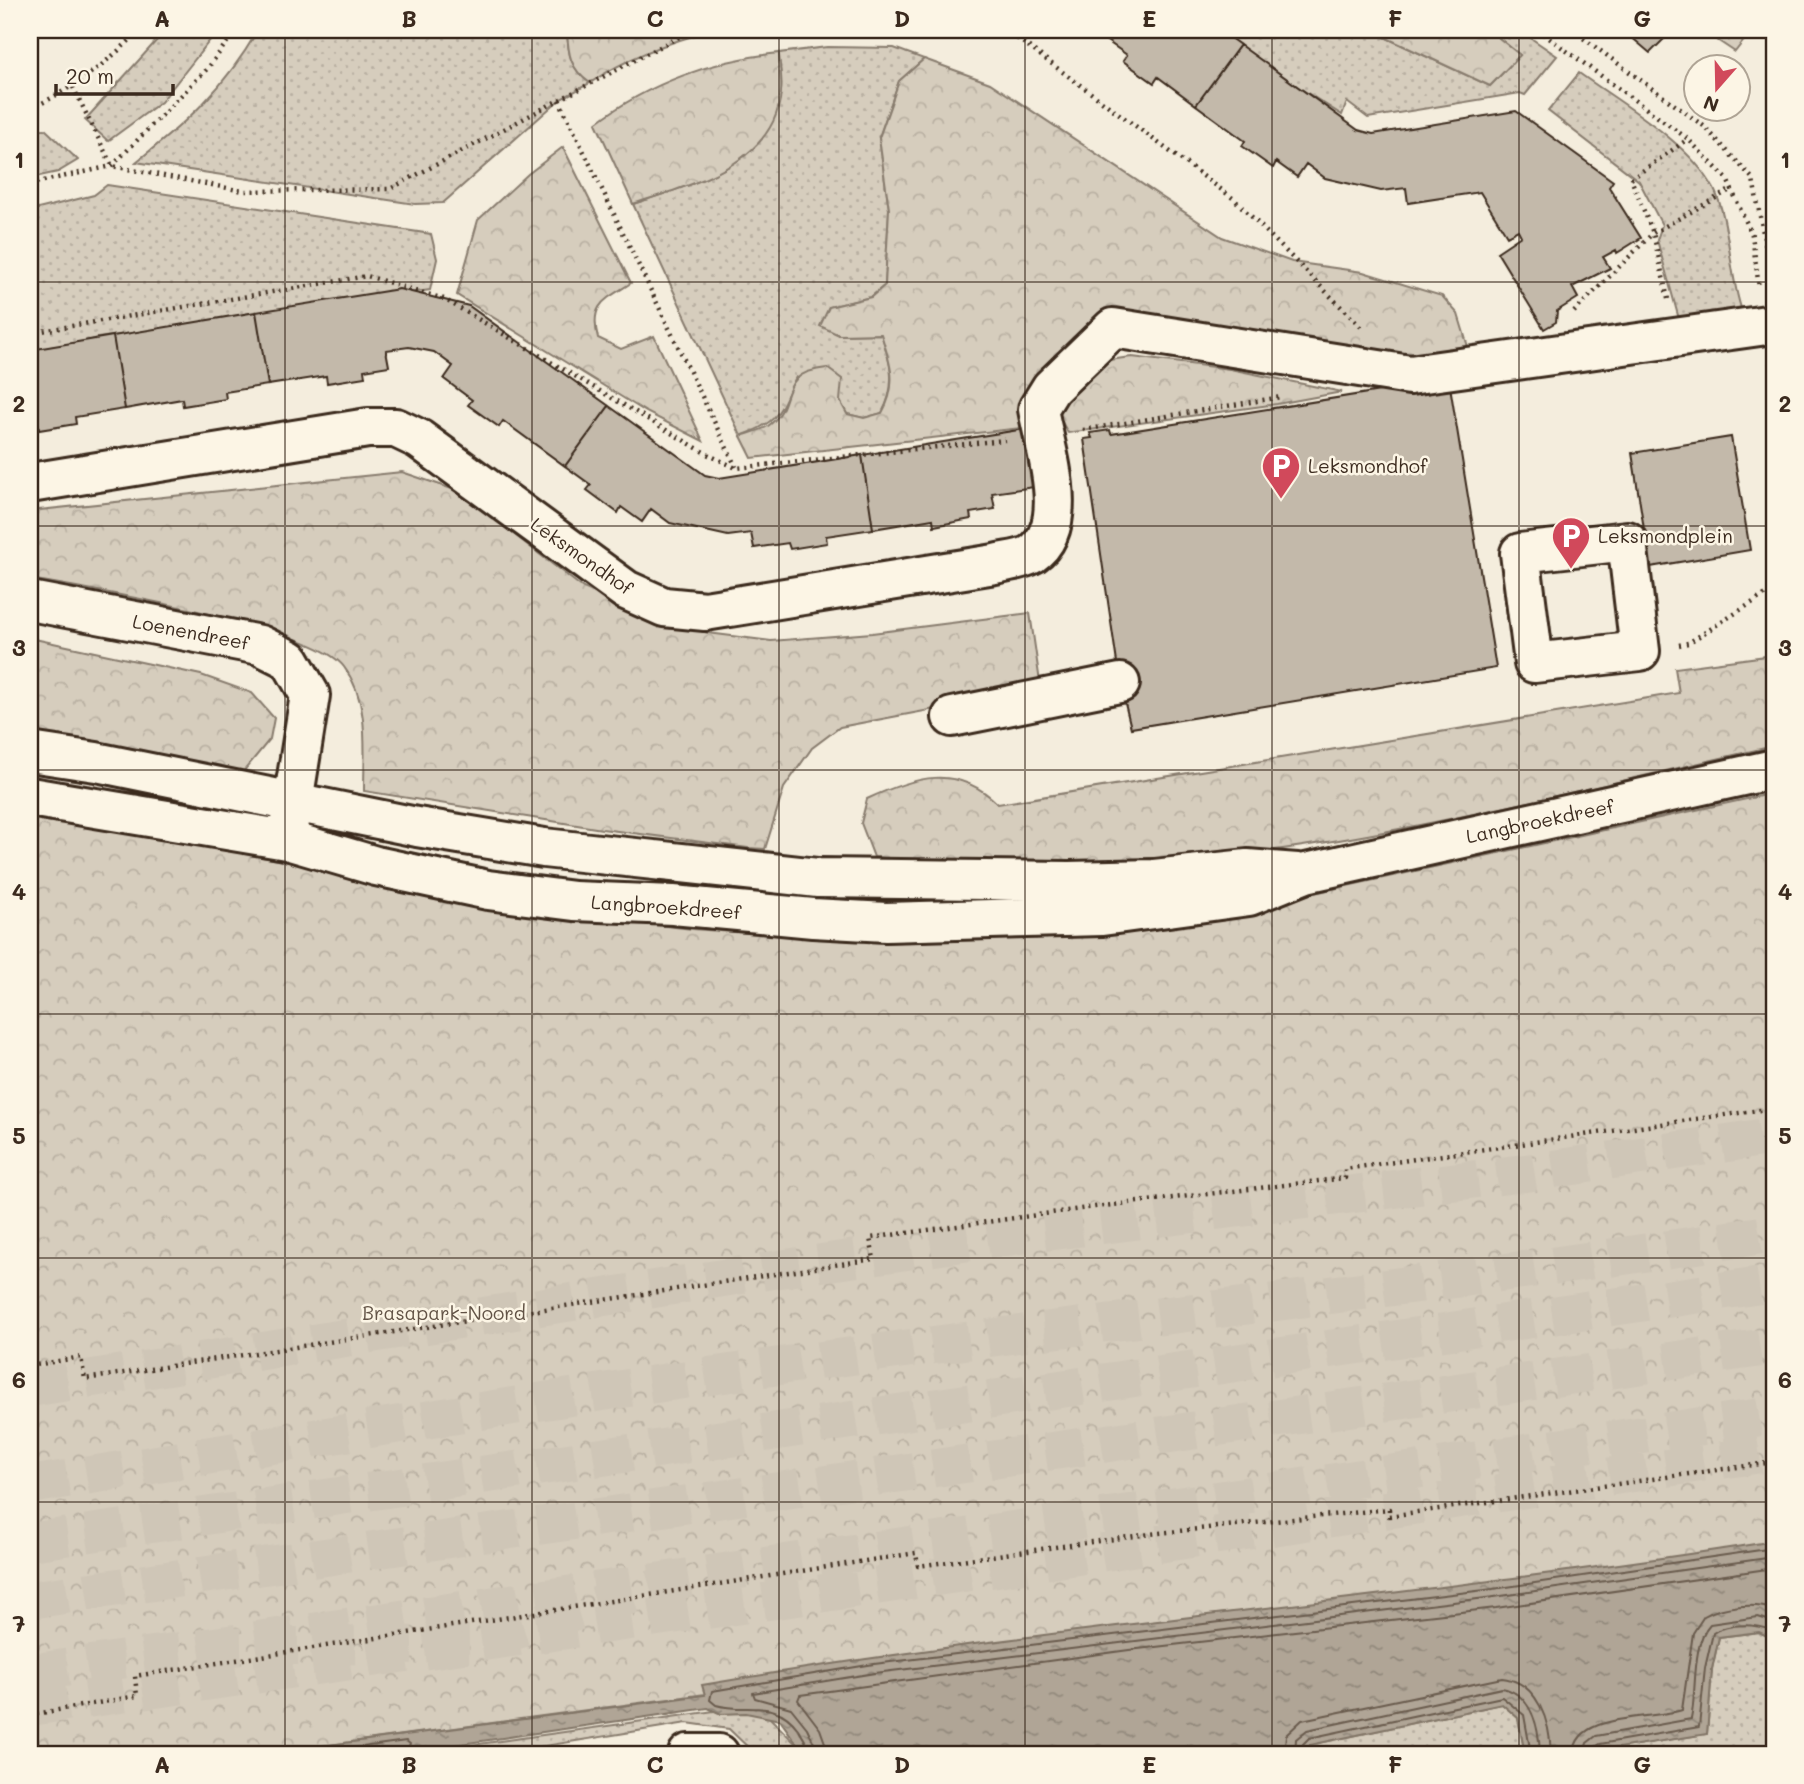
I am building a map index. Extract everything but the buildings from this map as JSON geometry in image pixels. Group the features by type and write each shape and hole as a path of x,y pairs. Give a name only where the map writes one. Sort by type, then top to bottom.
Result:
{"main road":[{"name":"Leksmondhof","path":"30,483 368,428 396,428 419,439 626,590 664,607 705,611 1024,557 1042,544 1049,531 1055,503 1038,409 1051,388 1112,328 1410,375 1677,338 1771,315"},
{"name":"Loenendreef","path":"30,601 260,645 290,660 310,695 287,840"},
{"path":"952,717 1120,683"},
{"name":"Langbroekdreef","path":"30,752 293,799 417,827 544,848 818,878 1069,881 1154,879 1247,869 1306,873"},
{"name":"Langbroekdreef","path":"30,797 287,840 376,866 488,890 574,901 673,905 886,922 1101,916 1249,896 1306,873 1774,769"},
{"path":"813,918 818,878"},
{"path":"688,1754 719,1754"}],"path":[{"path":"30,109 73,87 118,52 140,30"},
{"path":"112,166 208,68 236,30"},
{"path":"30,184 112,166 243,191 390,189 692,30"},
{"path":"1006,30 1234,199 1410,375"},
{"path":"1538,30 1688,139 1727,179 1752,235 1771,315"},
{"path":"1572,30 1705,127 1753,179 1771,315 1774,386"},
{"path":"73,87 112,166"},
{"path":"559,100 736,468"},
{"path":"1677,338 1653,233 1631,179 1688,139"},
{"path":"1530,358 1653,233 1732,189"},
{"path":"30,332 367,276 444,299 707,454 736,468 1043,436 1287,396"},
{"path":"1640,651 1688,643 1774,589"},
{"path":"30,1366 81,1357 86,1379 874,1259 870,1238 1096,1207 1345,1178 1345,1169 1774,1108"},
{"path":"30,1716 137,1696 135,1676 916,1553 918,1566 1150,1534 1389,1509 1389,1516 1774,1462"}],"green space":[{"path":"166,30 218,30 161,102 108,141 85,120"},
{"path":"258,30 567,30 571,60 578,72 590,83 559,100 443,203 415,204 136,162 204,103 232,70"},
{"path":"567,30 715,30 650,51 619,65 590,83 578,72 571,60"},
{"path":"1217,30 1378,30 1376,33 1490,86 1520,55 1489,30 1519,30 1557,56 1525,95 1520,93 1368,118 1347,102 1342,115 1265,66"},
{"path":"1378,30 1489,30 1520,55 1490,86 1376,33"},
{"path":"1715,30 1752,30 1735,52 1711,36"},
{"path":"827,47 894,48 924,59 899,81 879,137 889,209 885,285 871,297 829,307 839,335 881,334 890,364 890,393 882,413 864,418 847,414 840,401 796,377 777,414 764,426 741,436 633,204 703,179 745,154 762,137 774,117 781,91 779,53"},
{"path":"779,53 781,91 776,116 764,137 747,154 726,168 679,189 633,204 596,123 638,96 683,76 730,61"},
{"path":"924,59 990,83 1222,237 1292,262 1363,272 1442,296 1458,314 1469,350 1444,356 1073,341 1052,358 1030,427 752,458 741,436 765,428 777,418 793,383 810,371 827,368 842,379 840,401 847,414 864,418 882,413 887,403 891,374 881,334 839,335 820,326 829,307 871,297 885,285 889,209 879,138 899,81"},
{"path":"1579,73 1672,140 1703,172 1714,189 1723,216 1742,311 1679,319 1657,240 1662,225 1639,181 1548,111"},
{"path":"45,129 78,160 58,172 30,178 30,130"},
{"path":"563,147 631,283 601,304 596,317 598,338 621,349 654,336 703,441 646,412 457,295 478,220 528,174"},
{"path":"107,185 431,234 437,259 430,290 98,338 30,358 30,211 94,195"},
{"path":"1132,357 1230,369 1342,392 1277,404 1068,433 1059,417 1074,377 1090,365"},
{"path":"402,472 458,491 583,588 652,617 708,633 771,641 872,633 1030,613 1041,689 840,727 812,748 784,788 765,849 748,848 602,829 364,791 364,727 358,695 344,667 324,652 290,637 246,623 146,600 30,579 30,511"},
{"path":"30,638 201,675 252,693 274,718 270,739 243,772 30,741"},
{"path":"1774,655 1774,746 1539,800 1362,836 1196,859 1088,864 981,863 874,857 861,823 867,799 918,780 935,778 967,783 983,791 998,804 1679,693 1675,668"},
{"name":"Brasapark-Noord","path":"1774,793 1774,1554 1764,1551 262,1754 30,1754 30,813 568,915 693,929 805,937 944,937 1146,921 1305,895"},
{"path":"1759,1632 1774,1639 1774,1754 1580,1754 1707,1734 1712,1669 1719,1637"},
{"path":"1502,1704 1518,1718 1525,1754 1311,1754 1310,1745"},
{"path":"757,1705 799,1747 801,1754 755,1754 729,1729 687,1723 495,1754 408,1754"}],"water":[{"path":"1774,1541 1774,1639 1759,1632 1719,1637 1712,1669 1707,1734 1580,1754 1525,1754 1518,1718 1502,1704 1310,1745 1311,1754 804,1754 780,1720 746,1713 721,1714 708,1708 392,1754 262,1754 705,1695 702,1685 969,1645 1506,1579"}],"tunnel":[{"path":"30,1388 786,1268 1020,1235 1533,1172 1774,1136"},
{"path":"30,1485 749,1370 1544,1267 1774,1233"},
{"path":"30,1542 1774,1283"},
{"path":"30,1600 1774,1346"},
{"path":"30,1673 1185,1505 1774,1415"},
{"path":"30,1707 957,1574 1774,1452"},
{"path":"203,1647 471,1644 698,1575"}],"place":[{"name":"Leksmondhof","path":"1281,500"},
{"name":"Leksmondplein","path":"1571,570"}]}
